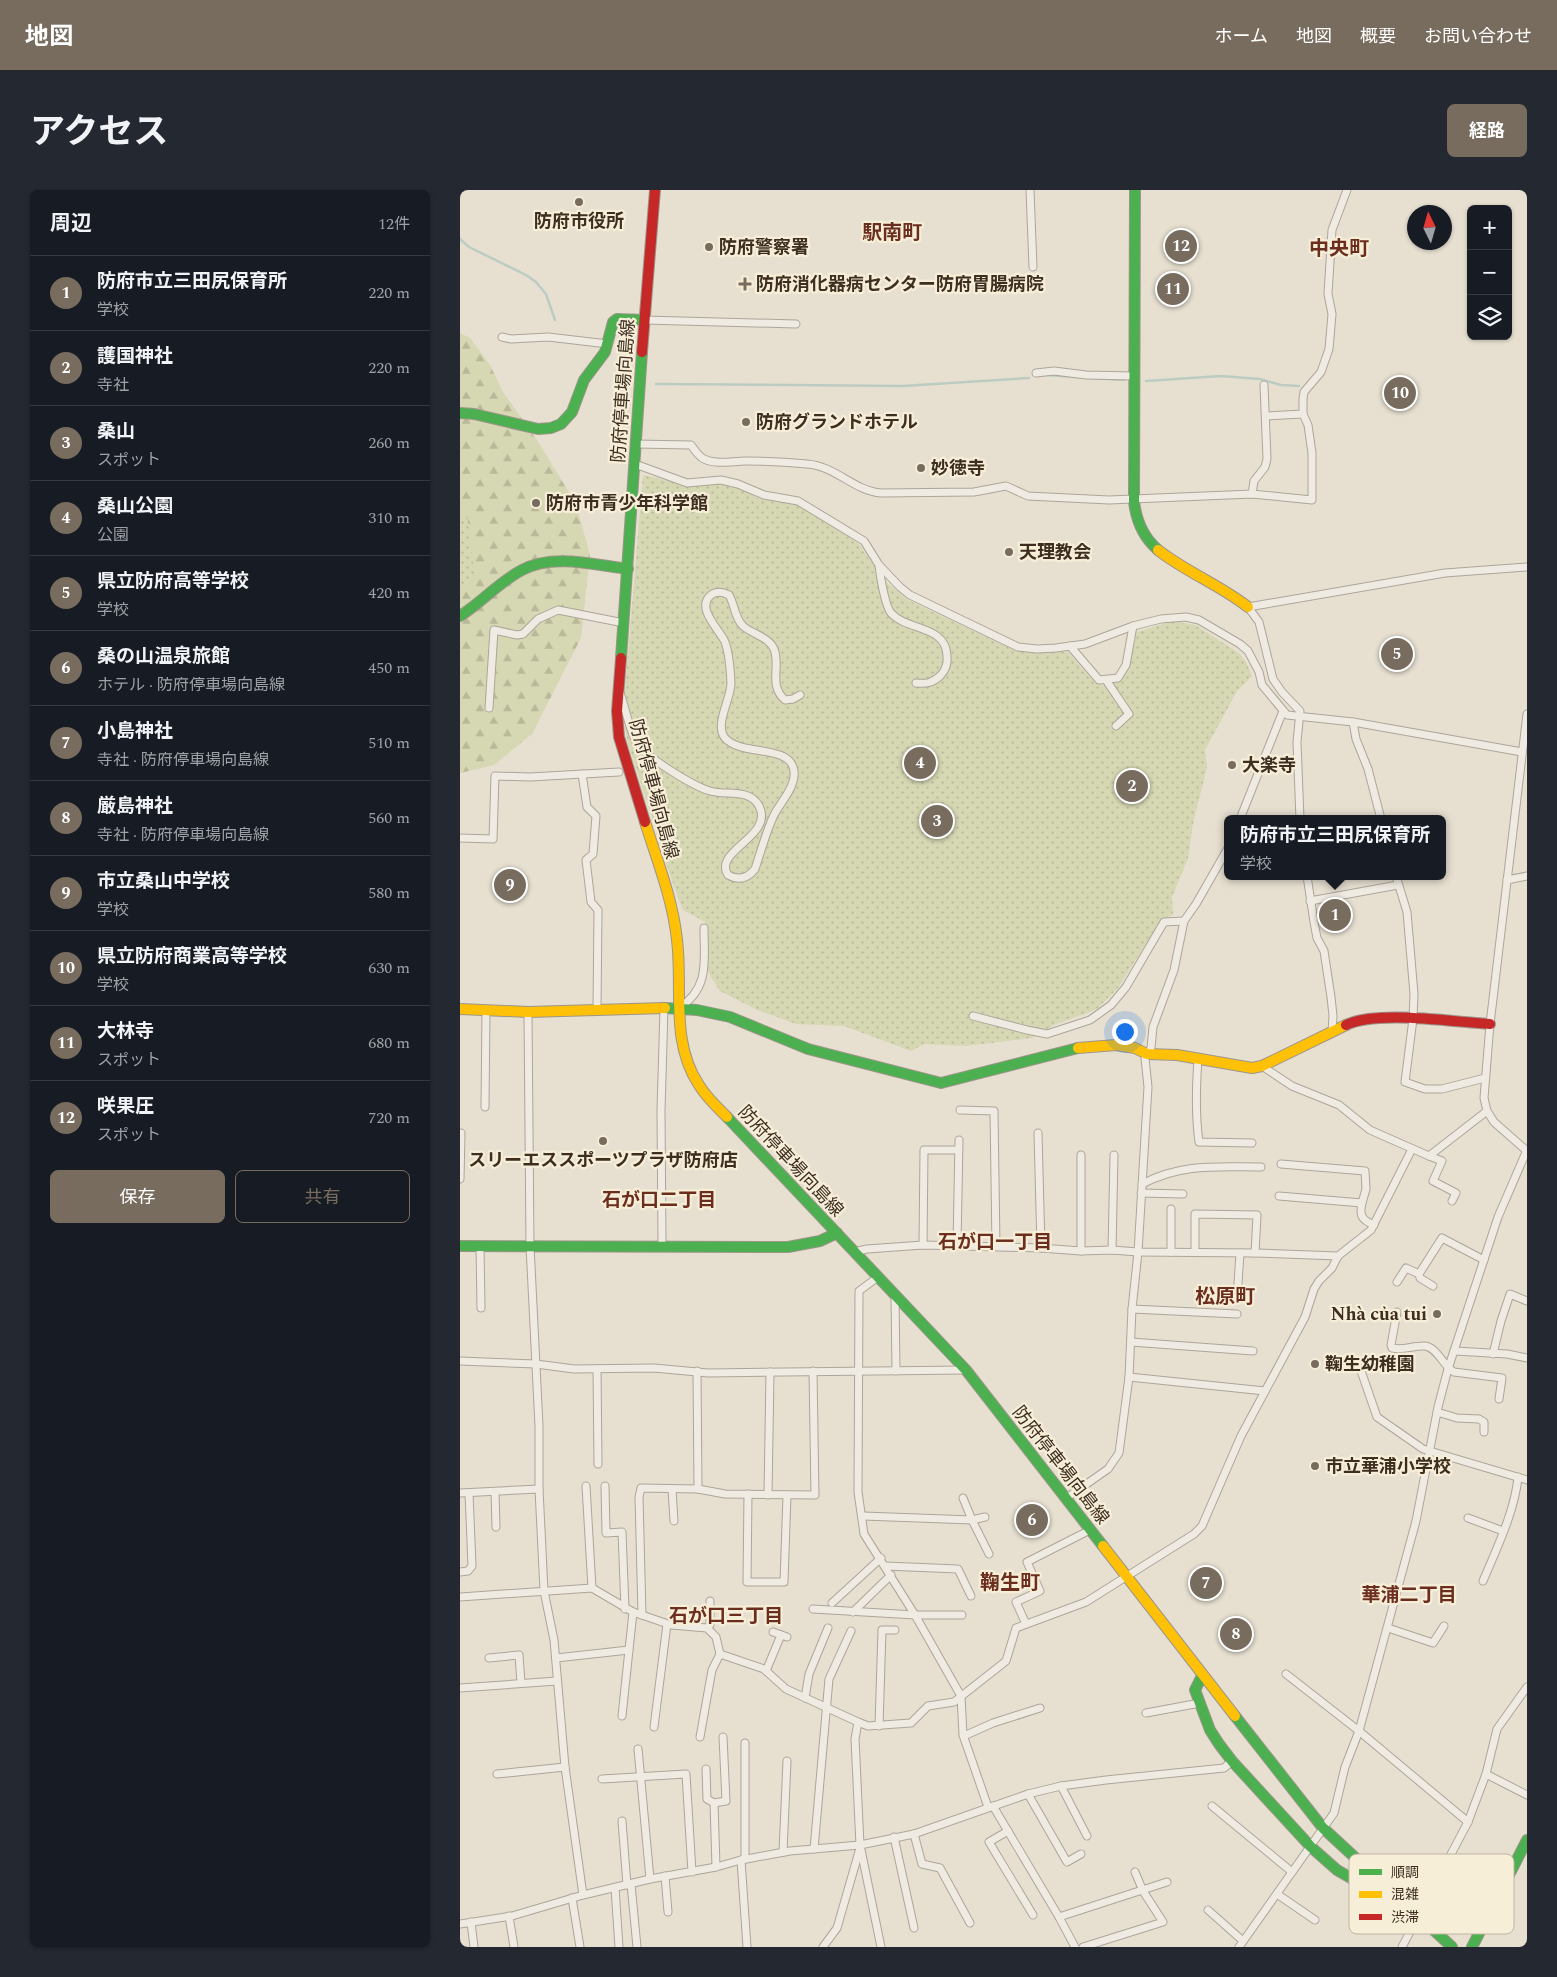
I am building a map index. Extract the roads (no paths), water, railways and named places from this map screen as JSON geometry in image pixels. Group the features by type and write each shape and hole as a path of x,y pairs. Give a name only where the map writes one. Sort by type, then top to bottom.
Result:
{"street":[{"name":"防府停車場向島線","path":"655,190 644,320 617,712 619,737 674,920 679,952 679,1008 683,1050 698,1084 966,1370 1202,1676 1323,1828 1351,1854"},
{"path":"1030,190 1033,267"},
{"path":"1135,190 1134,498 1140,526 1151,544 1164,556 1230,592 1248,607 1260,622 1274,679 1282,692 1300,711 1297,742 1300,815"},
{"path":"635,444 691,445 702,458 714,462 745,461 816,465 842,475 871,492 974,492 1006,486 1028,496 1108,500 1252,494 1312,500 1312,453 1308,425 1303,414 1304,392 1321,372 1329,350 1332,314 1328,294 1332,230 1347,190"},
{"path":"460,413 474,414 547,429 563,423 570,416 584,381 605,352 613,322 617,319 796,324"},
{"path":"502,338 548,336 608,344"},
{"path":"1036,372 1054,371 1134,376"},
{"path":"1252,494 1254,481 1265,467 1267,458 1264,385"},
{"path":"1266,416 1303,414"},
{"path":"635,464 687,483 721,480 738,484 764,495 798,501 864,541 879,565 910,595 1018,647 1038,649 1070,646 1098,640 1133,626 1161,619 1186,617 1199,620 1240,644 1253,659 1262,685 1287,715 1353,722 1522,752"},
{"path":"460,616 510,578 524,569 535,565 549,562 628,569"},
{"path":"879,565 890,612 898,620 938,636 945,645 948,661 945,671 933,682 925,684 916,683"},
{"path":"1248,607 1445,573 1527,567"},
{"path":"619,688 636,742 641,748 688,780 710,791 746,794 759,807 761,812 760,821 755,832 728,857 726,865 728,875 742,878 749,876 755,869 774,815 790,790 794,777 793,767 785,757 741,748 722,733 723,717 730,696 730,660 722,636 707,613 706,604 712,594 718,592 729,595 737,618 743,626 774,647 776,661 775,686 780,695 785,700 793,699 800,695"},
{"path":"489,708 494,630 517,635 523,634 538,619 558,610 624,623"},
{"path":"1070,646 1099,680 1118,678 1126,665 1133,626"},
{"path":"1106,680 1128,714 1116,726"},
{"path":"1242,815 1283,711"},
{"path":"1208,1910 1241,1944 1334,1813 1345,1767 1359,1731 1388,1628 1416,1521 1437,1412 1448,1369 1498,1217 1527,1151 1494,1122 1487,1111 1484,1098 1490,1024 1527,714"},
{"path":"1353,722 1356,739 1368,769 1380,815"},
{"path":"460,838 493,839 495,776 530,777 620,772"},
{"path":"582,774 587,808 596,816 593,854 586,860 591,902 598,910 597,1008"},
{"path":"1065,1499 1108,1469 1119,1454 1129,1377 1132,1309 1138,1252 1148,1087 1145,1058 1151,1048 1153,1027 1174,970 1184,921 1224,855"},
{"path":"1507,880 1527,876"},
{"path":"1307,880 1317,938 1324,951 1330,986 1333,1016 1332,1032"},
{"path":"1397,880 1407,912 1414,994 1413,1019 1405,1082 1425,1089 1442,1089 1485,1078"},
{"path":"1310,902 1398,885"},
{"path":"973,1016 1047,1034 1090,1020 1111,1005 1126,987 1164,922 1184,921"},
{"path":"679,1008 691,1000 698,990 702,979 704,968 704,928"},
{"path":"460,1008 528,1012 597,1008 679,1008 715,1013 730,1017 808,1049 932,1082 950,1082 1077,1048 1116,1045 1135,1048 1147,1054 1177,1054 1242,1067 1262,1066 1350,1022 1367,1018 1490,1024"},
{"path":"662,1245 661,1111 664,1008"},
{"path":"485,1107 486,1010"},
{"path":"528,1012 530,1246 539,1426 544,1591 554,1640 565,1767 583,1895"},
{"path":"1198,1059 1196,1098 1199,1142 1252,1143"},
{"path":"1262,1066 1292,1086 1339,1104 1370,1130 1442,1161 1433,1180 1456,1193 1452,1201"},
{"path":"960,1110 994,1111 996,1246"},
{"path":"1430,1156 1487,1111"},
{"path":"460,1179 461,1133"},
{"path":"1038,1133 1041,1248"},
{"path":"957,1245 959,1140"},
{"path":"720,1654 766,1671 786,1689 868,1726 911,1722 928,1706 954,1702 1006,1661 1016,1628 1086,1602 1194,1534 1202,1526 1241,1436 1305,1317 1314,1289 1332,1268 1338,1256 1371,1230 1412,1149"},
{"path":"923,1245 924,1150 958,1150"},
{"path":"1081,1155 1081,1251"},
{"path":"1112,1250 1114,1155"},
{"path":"1281,1164 1365,1170 1366,1189 1360,1214 1363,1220 1374,1225"},
{"path":"1142,1184 1168,1173 1195,1167 1261,1167"},
{"path":"1141,1193 1183,1194"},
{"path":"1280,1196 1362,1203"},
{"path":"1170,1252 1171,1209"},
{"path":"1195,1252 1195,1214 1258,1215 1255,1253"},
{"path":"460,1246 662,1245 788,1247 815,1244 827,1240 837,1233"},
{"path":"1420,1274 1442,1238 1484,1260"},
{"path":"854,1252 867,1248 957,1245 1081,1251 1240,1252 1338,1256"},
{"path":"480,1246 481,1308"},
{"path":"1238,1284 1240,1252"},
{"path":"1397,1282 1406,1268 1420,1274 1420,1278 1433,1286"},
{"path":"878,1277 859,1291 858,1492 863,1516 864,1534 915,1615 961,1696 964,1736 991,1806 1059,1917 1074,1947"},
{"path":"895,1294 896,1371"},
{"path":"1493,1354 1510,1294 1527,1301"},
{"path":"1132,1309 1237,1314"},
{"path":"1397,1312 1392,1348 1425,1346 1431,1348 1448,1369 1454,1372 1502,1378 1499,1399"},
{"path":"1131,1342 1253,1351"},
{"path":"1455,1351 1507,1354 1527,1358"},
{"path":"460,1361 536,1364 597,1370 654,1368 708,1373 966,1370"},
{"path":"1360,1368 1378,1417 1423,1450 1527,1480"},
{"path":"597,1370 598,1464"},
{"path":"697,1371 698,1489"},
{"path":"642,1616 639,1497 641,1488 698,1489 725,1494 815,1495 814,1371"},
{"path":"768,1495 770,1372"},
{"path":"1129,1377 1265,1391"},
{"path":"1437,1412 1457,1418 1479,1419 1484,1422 1484,1432"},
{"path":"1483,1582 1503,1531 1517,1487 1518,1477"},
{"path":"586,1486 592,1588"},
{"path":"605,1486 606,1533 622,1532 624,1609"},
{"path":"460,1493 540,1489"},
{"path":"672,1489 674,1521"},
{"path":"495,1492 496,1527"},
{"path":"460,1572 468,1571 472,1566 469,1493"},
{"path":"748,1494 747,1582 784,1582 787,1495"},
{"path":"963,1498 989,1554"},
{"path":"863,1516 972,1520 985,1517"},
{"path":"1468,1518 1503,1531"},
{"path":"1026,1624 1016,1602 1040,1591 1027,1562 1090,1530"},
{"path":"832,1603 880,1558"},
{"path":"885,1566 958,1569 971,1596"},
{"path":"854,1612 891,1576"},
{"path":"460,1597 592,1588 624,1609 642,1616 667,1624 707,1628 716,1637 720,1654 712,1670 700,1736"},
{"path":"707,1628 710,1625 710,1601"},
{"path":"813,1609 962,1616"},
{"path":"622,1716 633,1612"},
{"path":"654,1727 667,1624"},
{"path":"1388,1628 1433,1643 1444,1626"},
{"path":"805,1698 810,1674 828,1628"},
{"path":"879,1726 882,1630 895,1630"},
{"path":"814,1849 825,1707 829,1679 851,1631"},
{"path":"766,1671 780,1635"},
{"path":"556,1658 629,1650"},
{"path":"489,1658 519,1655 521,1684"},
{"path":"1286,1674 1359,1731 1468,1822"},
{"path":"1202,1676 1195,1690 1210,1730 1232,1761 1311,1847 1337,1870 1349,1877"},
{"path":"460,1688 558,1681"},
{"path":"1451,1854 1468,1822 1486,1774 1497,1729 1527,1687"},
{"path":"1146,1713 1200,1703"},
{"path":"964,1736 993,1723 1040,1708"},
{"path":"858,1722 855,1739 860,1845 881,1947"},
{"path":"706,1769 707,1799 714,1803 726,1801 723,1737"},
{"path":"745,1743 743,1860 747,1947"},
{"path":"638,1749 650,1879"},
{"path":"783,1852 787,1761"},
{"path":"460,1924 509,1916 583,1895 650,1879 783,1852 860,1845 914,1834 991,1806 1061,1786 1224,1768 1232,1761"},
{"path":"497,1774 565,1767"},
{"path":"602,1779 686,1774 692,1872"},
{"path":"1486,1774 1527,1795"},
{"path":"1061,1786 1087,1836"},
{"path":"1028,1794 1067,1862 1080,1854"},
{"path":"714,1803 716,1867"},
{"path":"1212,1806 1292,1872"},
{"path":"622,1821 637,1947"},
{"path":"1008,1831 989,1842 1033,1915"},
{"path":"914,1834 922,1864 940,1868 970,1923"},
{"path":"894,1837 914,1928"},
{"path":"1514,1865 1527,1840"},
{"path":"823,1947 837,1928 860,1845"},
{"path":"1083,1947 1163,1922 1143,1891 1135,1872"},
{"path":"665,1876 668,1912"},
{"path":"1059,1917 1167,1882"},
{"path":"615,1888 619,1947"},
{"path":"1277,1894 1315,1920"},
{"path":"572,1898 580,1947"},
{"path":"509,1916 514,1947"},
{"path":"471,1922 474,1947"},
{"path":"1402,1947 1409,1934"},
{"name":"防府停車場向島線","path":"1438,1934 1452,1947"},
{"path":"1472,1947 1479,1934"}],"waterway":[{"path":"460,239 469,247 526,275 536,282 546,294 555,320"},
{"path":"1045,375 1124,380"},
{"path":"1146,381 1221,376 1260,379 1281,385 1299,386"},
{"path":"656,384 903,386 1029,378"}],"place":[{"name":"防府市役所","path":"579,202"},
{"name":"咲果圧","path":"1181,246"},
{"name":"防府警察署","path":"709,247"},
{"name":"防府消化器病センター防府胃腸病院","path":"745,284"},
{"name":"大林寺","path":"1173,289"},
{"name":"県立防府商業高等学校","path":"1400,393"},
{"name":"防府グランドホテル","path":"746,422"},
{"name":"妙徳寺","path":"921,468"},
{"name":"防府市青少年科学館","path":"536,503"},
{"name":"天理教会","path":"1009,552"},
{"name":"県立防府高等学校","path":"1397,654"},
{"name":"桑山公園","path":"920,763"},
{"name":"大楽寺","path":"1232,765"},
{"name":"護国神社","path":"1132,786"},
{"name":"桑山","path":"937,821"},
{"name":"市立桑山中学校","path":"510,885"},
{"name":"防府市立三田尻保育所","path":"1335,915"},
{"name":"スリーエススポーツプラザ防府店","path":"603,1141"},
{"name":"Nhà của tui","path":"1437,1314"},
{"name":"鞠生幼稚園","path":"1315,1364"},
{"name":"市立華浦小学校","path":"1315,1466"},
{"name":"桑の山温泉旅館","path":"1032,1520"},
{"name":"小島神社","path":"1206,1583"},
{"name":"厳島神社","path":"1236,1634"}],"district":[{"name":"駅南町","path":"892,232"},
{"name":"中央町","path":"1339,248"},
{"name":"石が口二丁目","path":"659,1199"},
{"name":"石が口一丁目","path":"995,1241"},
{"name":"松原町","path":"1225,1296"},
{"name":"鞠生町","path":"1010,1582"},
{"name":"華浦二丁目","path":"1409,1594"},
{"name":"石が口三丁目","path":"726,1615"}]}
